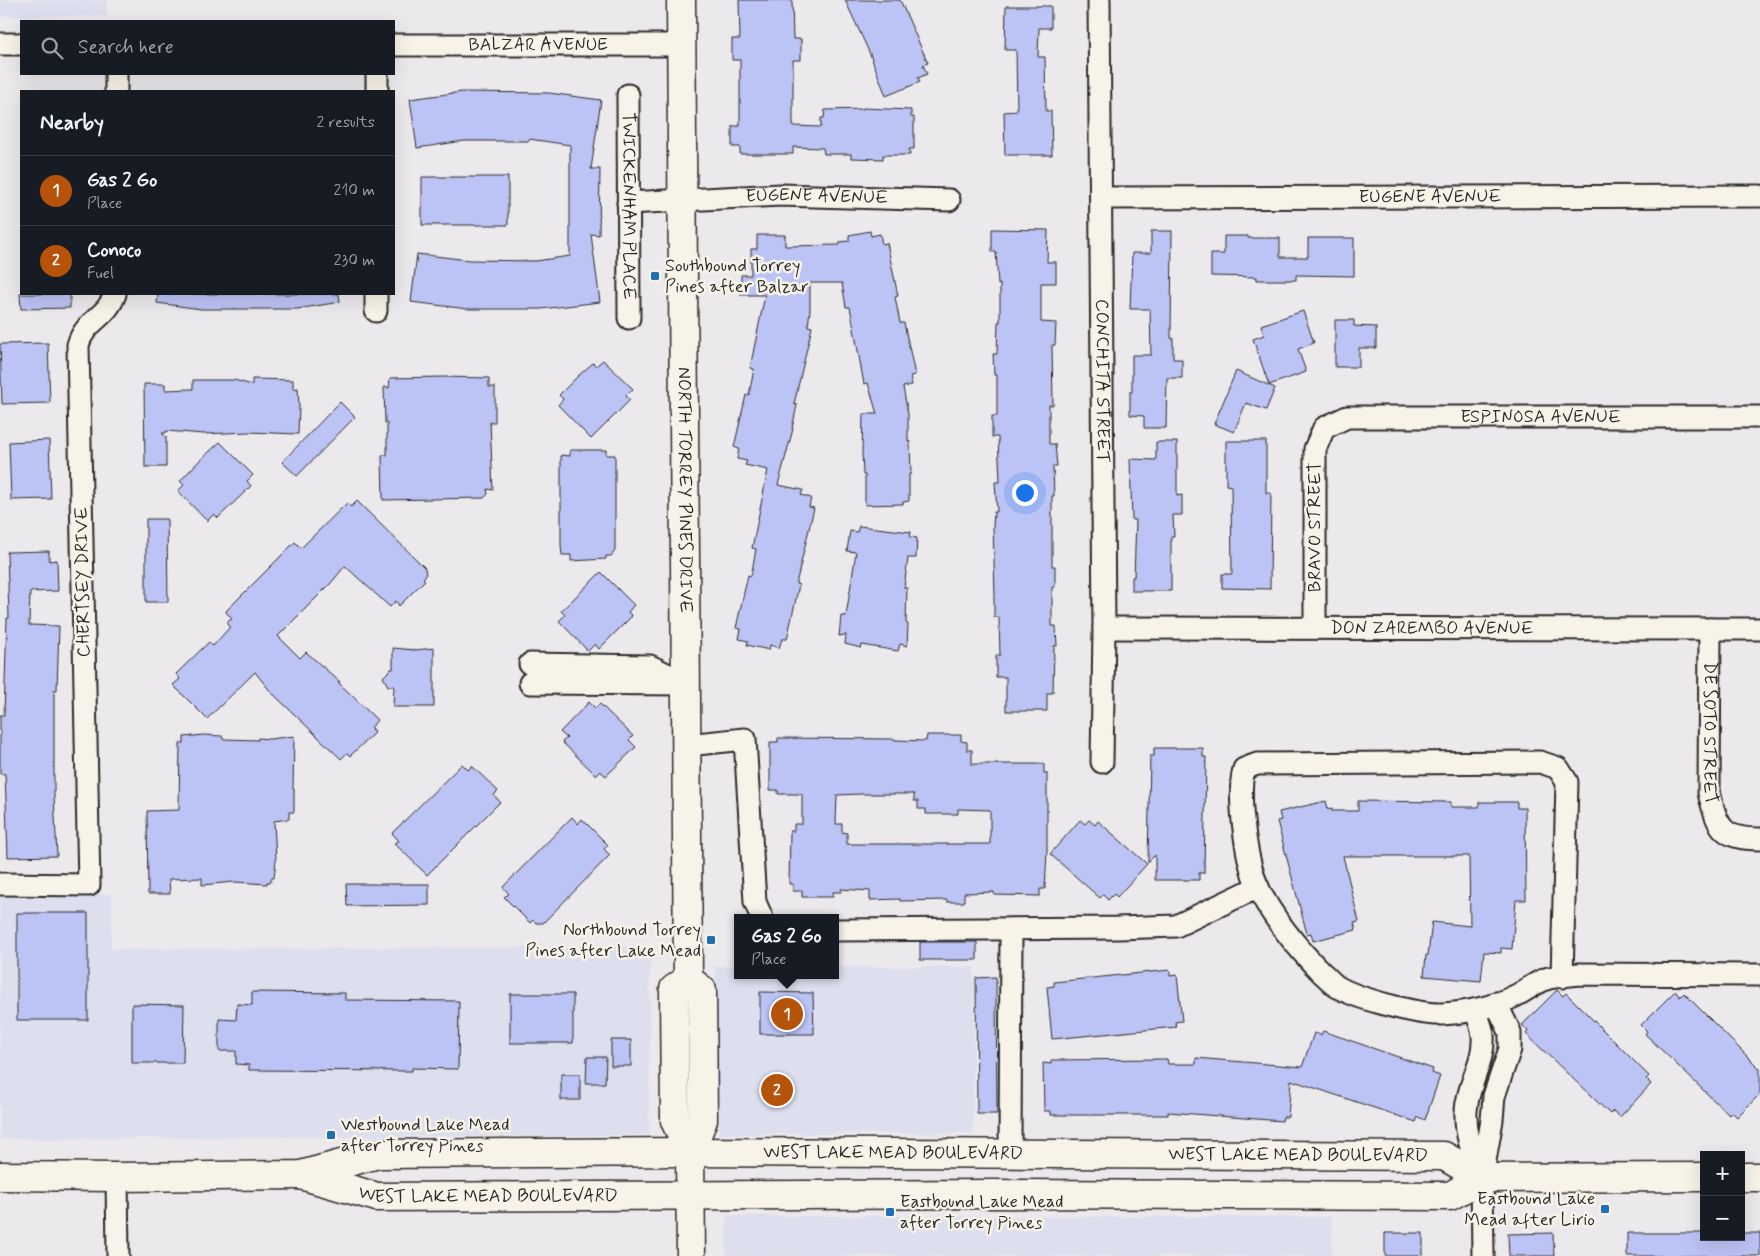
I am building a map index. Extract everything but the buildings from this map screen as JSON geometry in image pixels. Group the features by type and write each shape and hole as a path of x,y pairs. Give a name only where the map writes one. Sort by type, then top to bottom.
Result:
{"main road":[{"name":"NORTH TORREY PINES DRIVE","path":"681,0 688,980 702,990 703,1120 690,1152 691,1256"},
{"name":"WEST LAKE MEAD BOULEVARD","path":"0,1176 301,1175 378,1154 690,1152 1444,1156 1482,1178"},
{"path":"1195,1154 1195,1195"},
{"name":"WEST LAKE MEAD BOULEVARD","path":"301,1175 377,1197 1450,1196 1482,1178 1700,1177"},
{"path":"1745,1177 1760,1177"}],"street":[{"name":"CONCHITA STREET","path":"1099,0 1104,628 1102,762"},
{"path":"0,44 20,44"},
{"name":"BALZAR AVENUE","path":"395,45 681,44"},
{"path":"116,75 116,90"},
{"path":"377,75 377,90"},
{"name":"TWICKENHAM PLACE","path":"628,95 629,318"},
{"name":"EUGENE AVENUE","path":"628,203 781,195 949,200"},
{"name":"EUGENE AVENUE","path":"1100,198 1760,196"},
{"name":"CHERTSEY DRIVE","path":"0,884 89,885 78,345 81,336 88,327 110,307 115,295"},
{"name":"ESPINOSA AVENUE","path":"1324,428 1347,417 1760,417"},
{"name":"BRAVO STREET","path":"1315,627 1315,448 1324,428"},
{"name":"DON ZAREMBO AVENUE","path":"1104,628 1760,629"},
{"name":"DE SOTO STREET","path":"1710,629 1709,793 1716,818 1726,832 1742,839 1760,839"},
{"path":"530,674 687,684"},
{"path":"687,745 745,739 756,902 760,914"},
{"path":"1562,976 1567,782 1558,768 1540,762 1257,764 1244,770 1241,782 1247,852 1258,887 1264,899 1302,953 1336,986 1366,998 1414,1011 1441,1014 1475,1010 1514,997 1547,979 1562,976 1579,974 1760,975"},
{"path":"839,930 1176,926 1258,887"},
{"path":"1010,929 1010,1153"},
{"path":"1483,1256 1482,1178 1494,1096 1510,1049 1510,1032 1496,1003"},
{"path":"1475,1010 1483,1036 1481,1054 1470,1089 1466,1110 1466,1136 1482,1178"},
{"path":"117,1177 118,1256"}],"shaded area":[{"path":"0,0 106,0 107,16 0,16"},
{"path":"112,894 111,949 650,947 649,1135 0,1139 0,897"},
{"path":"715,966 734,966 734,979 839,979 839,967 974,967 973,1133 720,1134"},
{"path":"726,1216 1332,1217 1332,1256 726,1256"}],"place":[{"name":"Southbound Torrey Pines after Balzar","path":"655,276"},
{"name":"Northbound Torrey Pines after Lake Mead","path":"711,940"},
{"name":"Gas 2 Go","path":"787,1014"},
{"name":"Conoco","path":"777,1090"},
{"name":"Westbound Lake Mead after Torrey Pines","path":"331,1135"},
{"name":"Eastbound Lake Mead after Lirio","path":"1605,1209"},
{"name":"Eastbound Lake Mead after Torrey Pines","path":"890,1212"}]}
